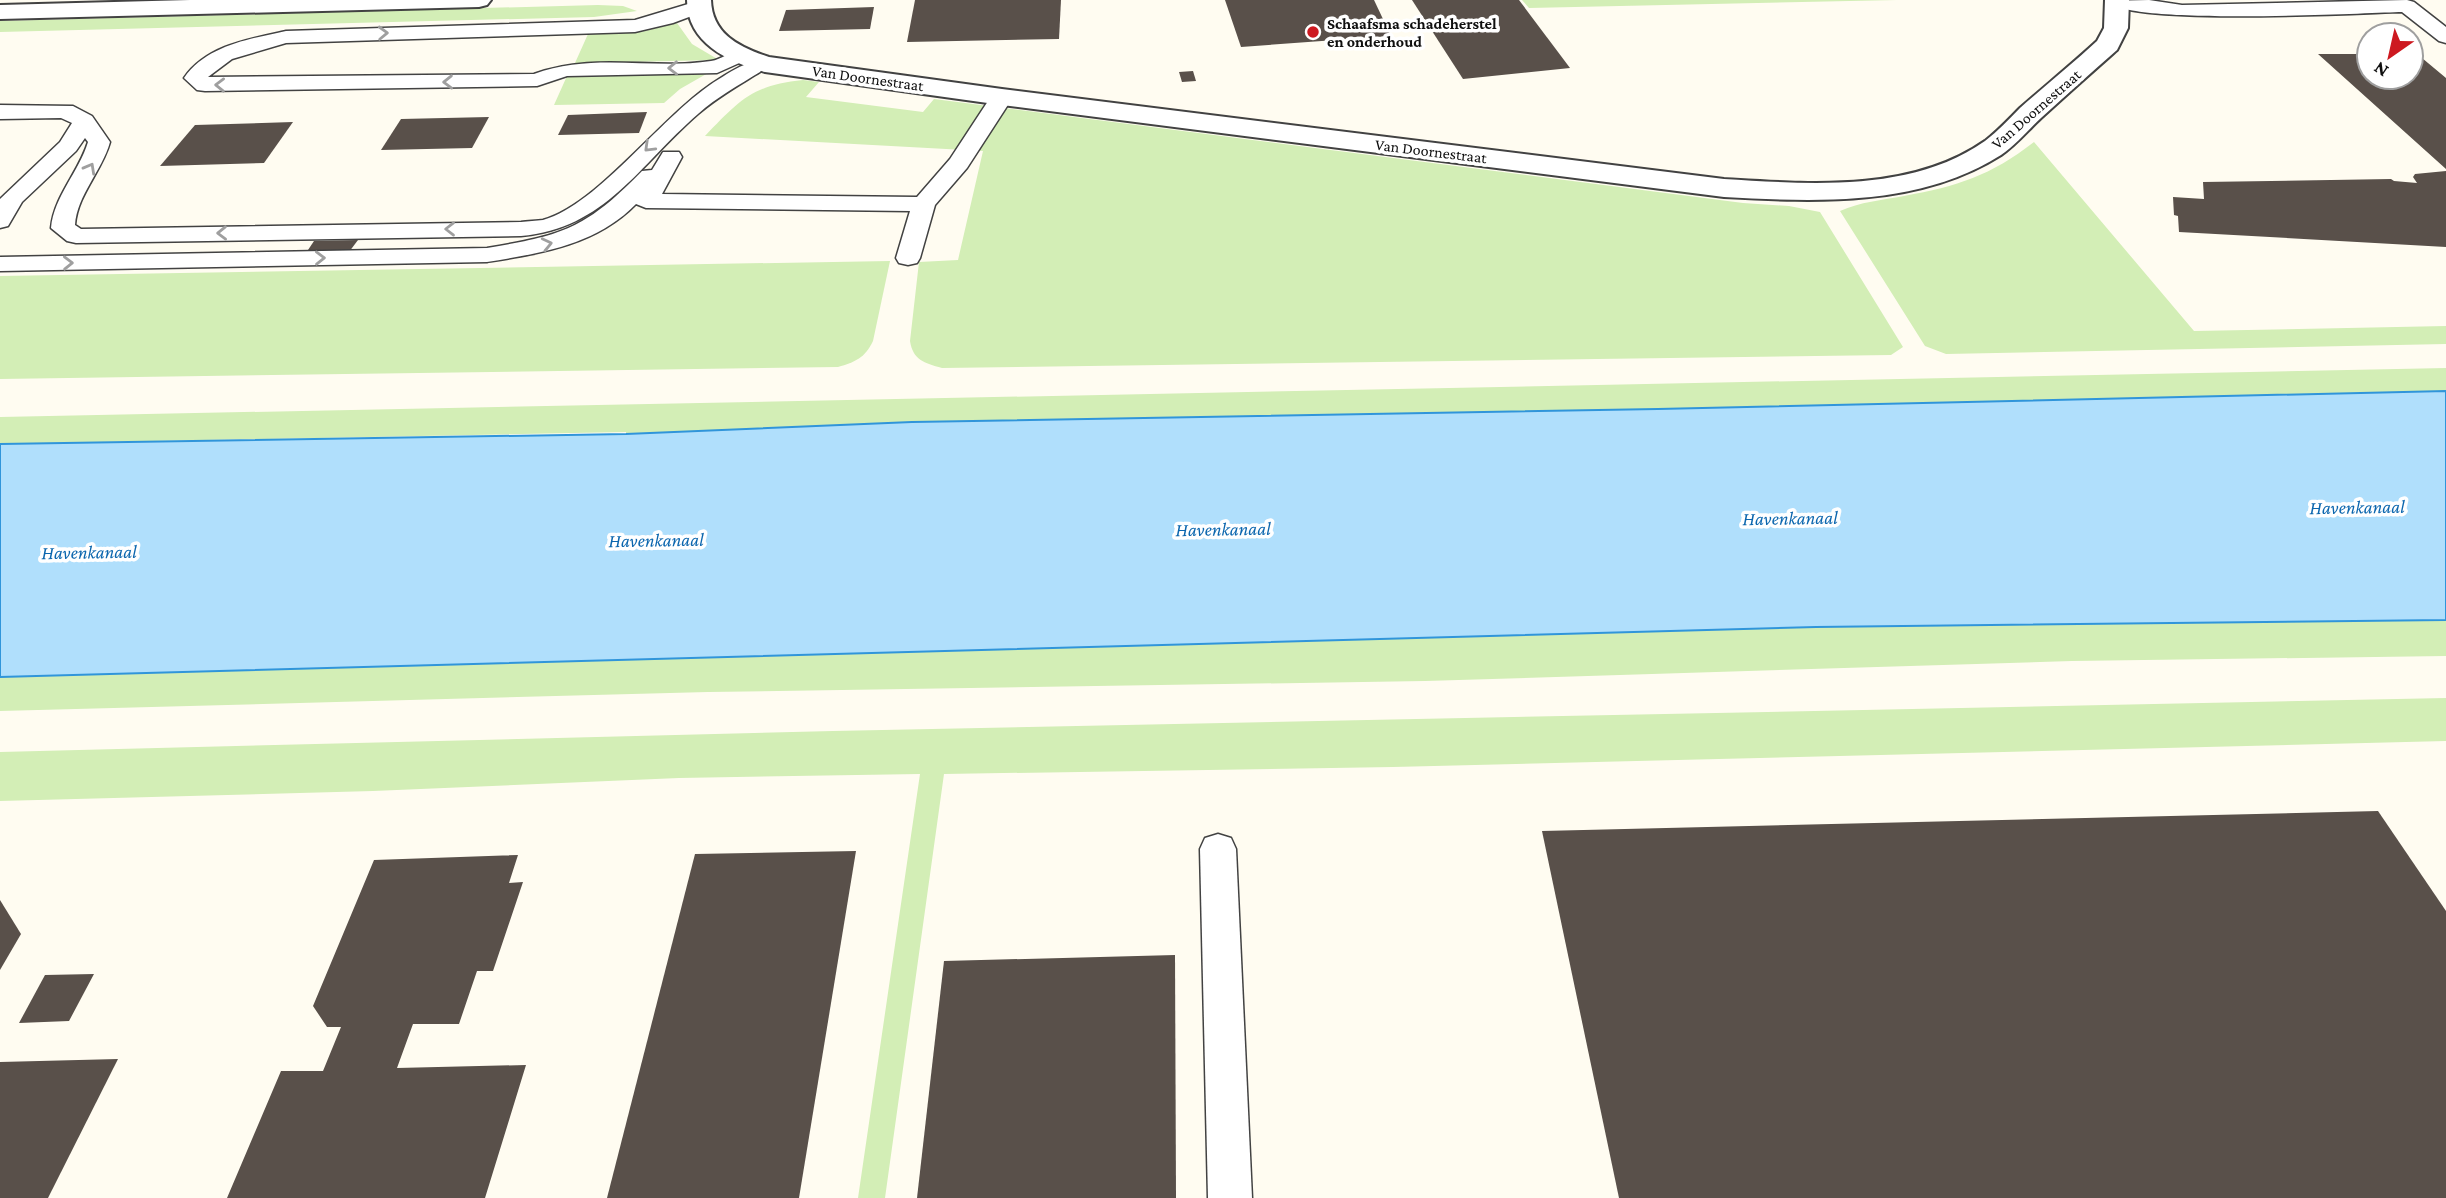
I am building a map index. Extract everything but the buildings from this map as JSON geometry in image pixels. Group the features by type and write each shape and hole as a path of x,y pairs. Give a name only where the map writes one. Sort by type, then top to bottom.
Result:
{"street":[{"path":"0,12 479,0"},
{"name":"Van Doornestraat","path":"698,3 696,10 704,29 746,66 1724,188 1818,192 1857,190 1915,180 1947,170 1993,148 2108,45 2116,28 2117,0"}],"lane":[{"path":"2117,0 2182,11 2407,6 2446,37"},
{"path":"698,3 666,19 635,26 286,37 255,44 226,55 206,65 195,78 205,85 537,80 564,70 746,66"},
{"path":"0,112 65,111 84,121 99,142 96,159 71,199 63,219 64,228 76,236 521,229 547,226 567,218 603,191 691,108 746,66"},
{"path":"0,264 487,255 550,244 581,234 605,220 730,100 746,66"},
{"path":"908,258 924,204 959,163 1002,97"},
{"path":"0,221 6,199 68,146 84,121"},
{"path":"671,156 646,201 924,204"},
{"path":"1218,849 1230,1198"}],"green space":[{"path":"1522,0 1897,0 1529,8"},
{"path":"623,6 637,11 594,17 0,32 0,21"},
{"path":"677,23 692,44 719,60 575,63 588,34 641,32"},
{"path":"708,73 680,89 664,103 554,105 567,76"},
{"path":"803,80 819,82 806,97 923,112 934,99 1820,212 1903,347 1891,355 942,368 920,360 911,347 919,262 958,260 983,151 705,136 727,113 748,97 771,86"},
{"path":"2034,142 2194,331 2446,326 2446,344 1946,354 1925,346 1840,211 1863,203 1941,188 1973,178 2003,163"},
{"path":"890,261 873,341 859,359 838,367 0,379 0,276"},
{"path":"2446,368 2446,391 912,422 626,434 0,444 0,417"},
{"path":"2446,620 2446,656 2072,661 1425,681 708,692 0,711 0,677 1816,627"},
{"path":"2446,698 2446,741 1393,767 944,774 885,1198 858,1198 920,774 679,778 373,791 0,801 0,752 833,731"}],"water":[{"name":"Havenkanaal","path":"2446,391 2446,620 1816,627 0,677 0,444 626,434 912,422"}],"place":[{"name":"Schaafsma schadeherstel en onderhoud","path":"1313,32"}]}
